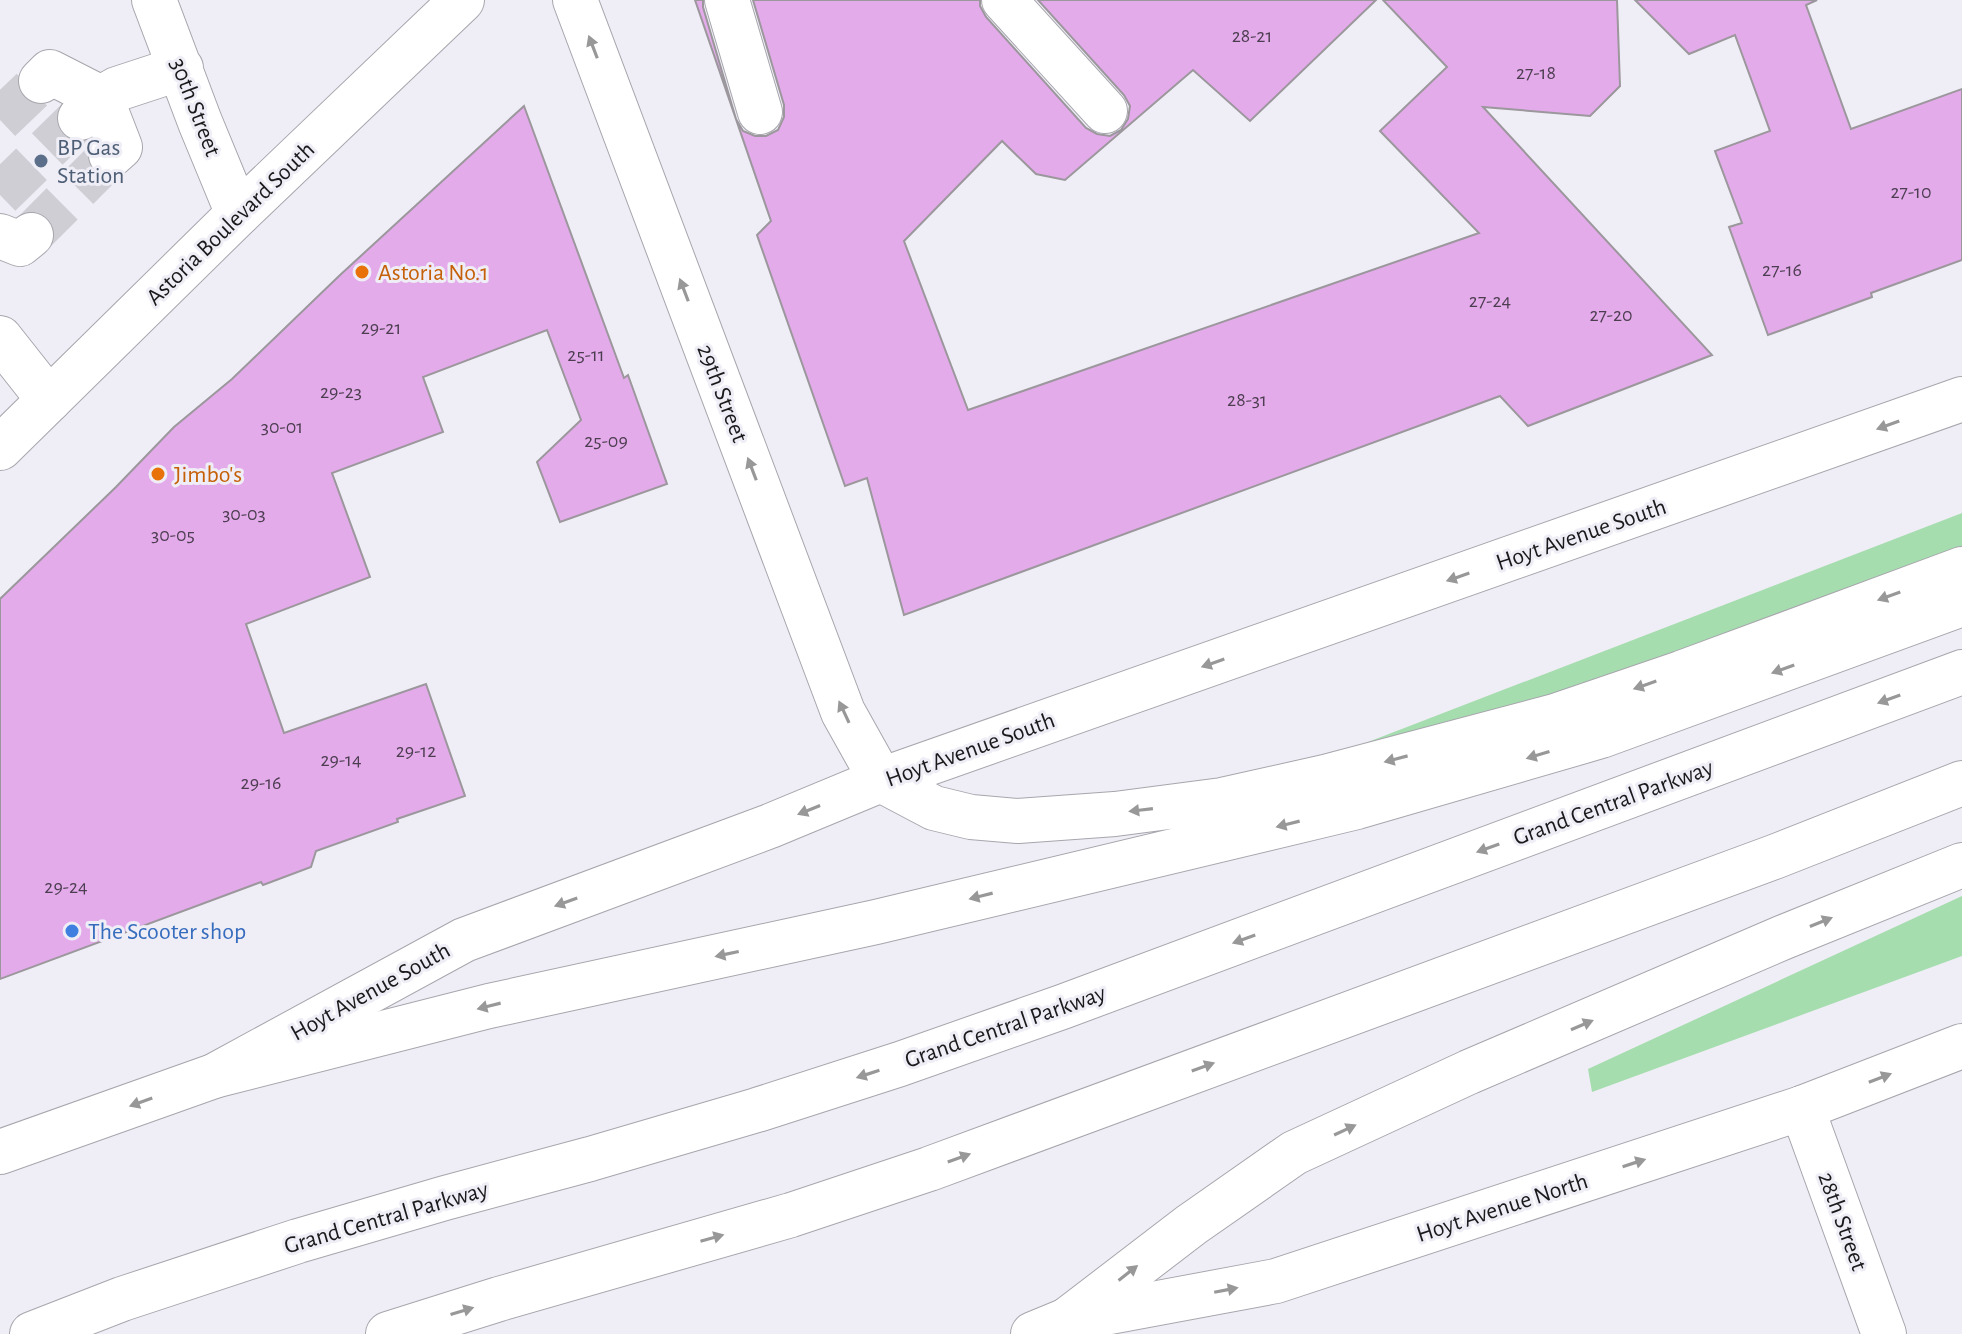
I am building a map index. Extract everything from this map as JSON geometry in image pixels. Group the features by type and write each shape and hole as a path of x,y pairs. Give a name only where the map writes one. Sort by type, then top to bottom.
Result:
{"main road":[{"name":"30th Street","path":"154,0 238,214"},
{"name":"Astoria Boulevard South","path":"0,448 462,0"},
{"name":"29th Street","path":"575,0 843,712 881,780"},
{"path":"727,0 760,112"},
{"path":"1004,0 1105,111"},
{"path":"89,109 117,89 181,68"},
{"path":"41,81 50,72 89,109 120,147 111,155"},
{"path":"0,338 49,400"},
{"name":"Hoyt Avenue South","path":"0,1152 214,1076 464,940 770,826 881,780 1962,399"},
{"path":"881,780 934,808 971,817 1018,821 1115,814 1222,800 1325,777 1555,716 1962,569"},
{"path":"214,1076 489,1006 876,922 1357,807 1601,736 1962,604"},
{"name":"Grand Central Parkway","path":"32,1334 122,1299 298,1241 757,1110 900,1064 1076,1002 1962,672"},
{"path":"388,1334 791,1215 929,1169 1774,857 1962,783"},
{"path":"1057,1329 1191,1225 1294,1153 1469,1072 1784,937 1962,865"},
{"name":"Hoyt Avenue North","path":"1057,1329 1276,1281 1802,1108 1962,1046"},
{"name":"28th Street","path":"1802,1108 1884,1334"}],"green space":[{"path":"1962,513 1962,550 1595,690 1337,754"},
{"path":"1962,896 1962,956 1592,1092 1588,1069"}],"building":[{"path":"695,0 703,0 736,119 743,131 755,136 766,136 778,130 784,117 784,105 753,0 980,0 986,17 1086,128 1110,136 1121,130 1128,119 1130,106 1124,95 1038,0 1376,0 1250,121 1193,70 1065,180 1036,174 1002,141 904,241 968,410 1479,233 1380,131 1447,67 1383,0 1617,0 1620,86 1590,116 1483,107 1712,355 1528,426 1500,396 904,615 867,478 845,486 757,235 771,221"},
{"path":"1635,0 1817,0 1806,5 1851,129 1962,89 1962,260 1768,335 1729,227 1742,223 1715,151 1770,131 1735,35 1689,54"},
{"path":"524,106 624,378 628,375 667,484 560,522 537,462 581,420 547,330 423,377 443,432 332,473 370,577 246,624 284,733 426,684 465,796 316,851 311,867 263,885 261,882 0,979 0,599 174,427 232,379"}],"tunnel":[{"path":"0,120 41,81"},
{"path":"0,195 78,119"},
{"path":"31,235 111,155"}],"place":[{"name":"BP Gas Station","path":"41,161"},
{"name":"Astoria No.1","path":"362,272"},
{"name":"Jimbo's","path":"158,474"},
{"name":"The Scooter shop","path":"72,931"}]}
